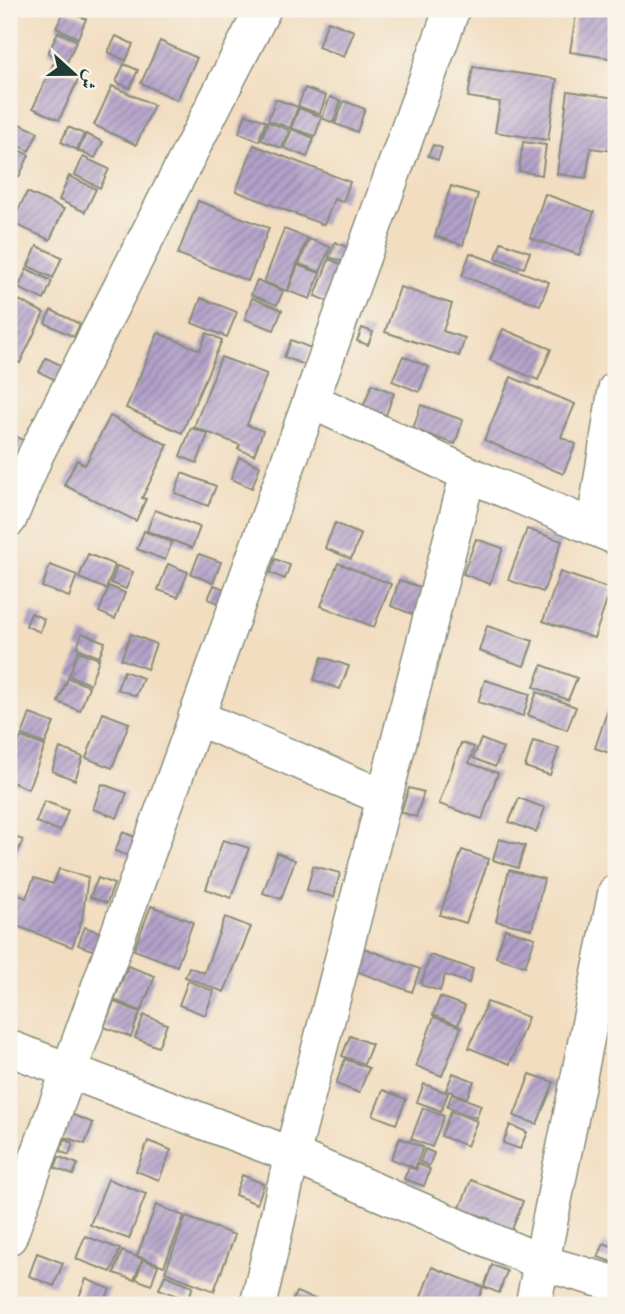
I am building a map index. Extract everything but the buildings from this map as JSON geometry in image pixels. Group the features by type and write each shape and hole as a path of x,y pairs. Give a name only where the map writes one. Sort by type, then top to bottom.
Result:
{"street":[{"path":"9,519 36,454 263,9"},
{"path":"9,1237 452,9"},
{"path":"312,401 468,474 605,533 616,390"},
{"path":"258,1305 292,1155 468,474"},
{"path":"196,717 383,797"},
{"path":"533,1305 616,891"},
{"path":"9,1048 292,1155 543,1263 616,1284"}]}
